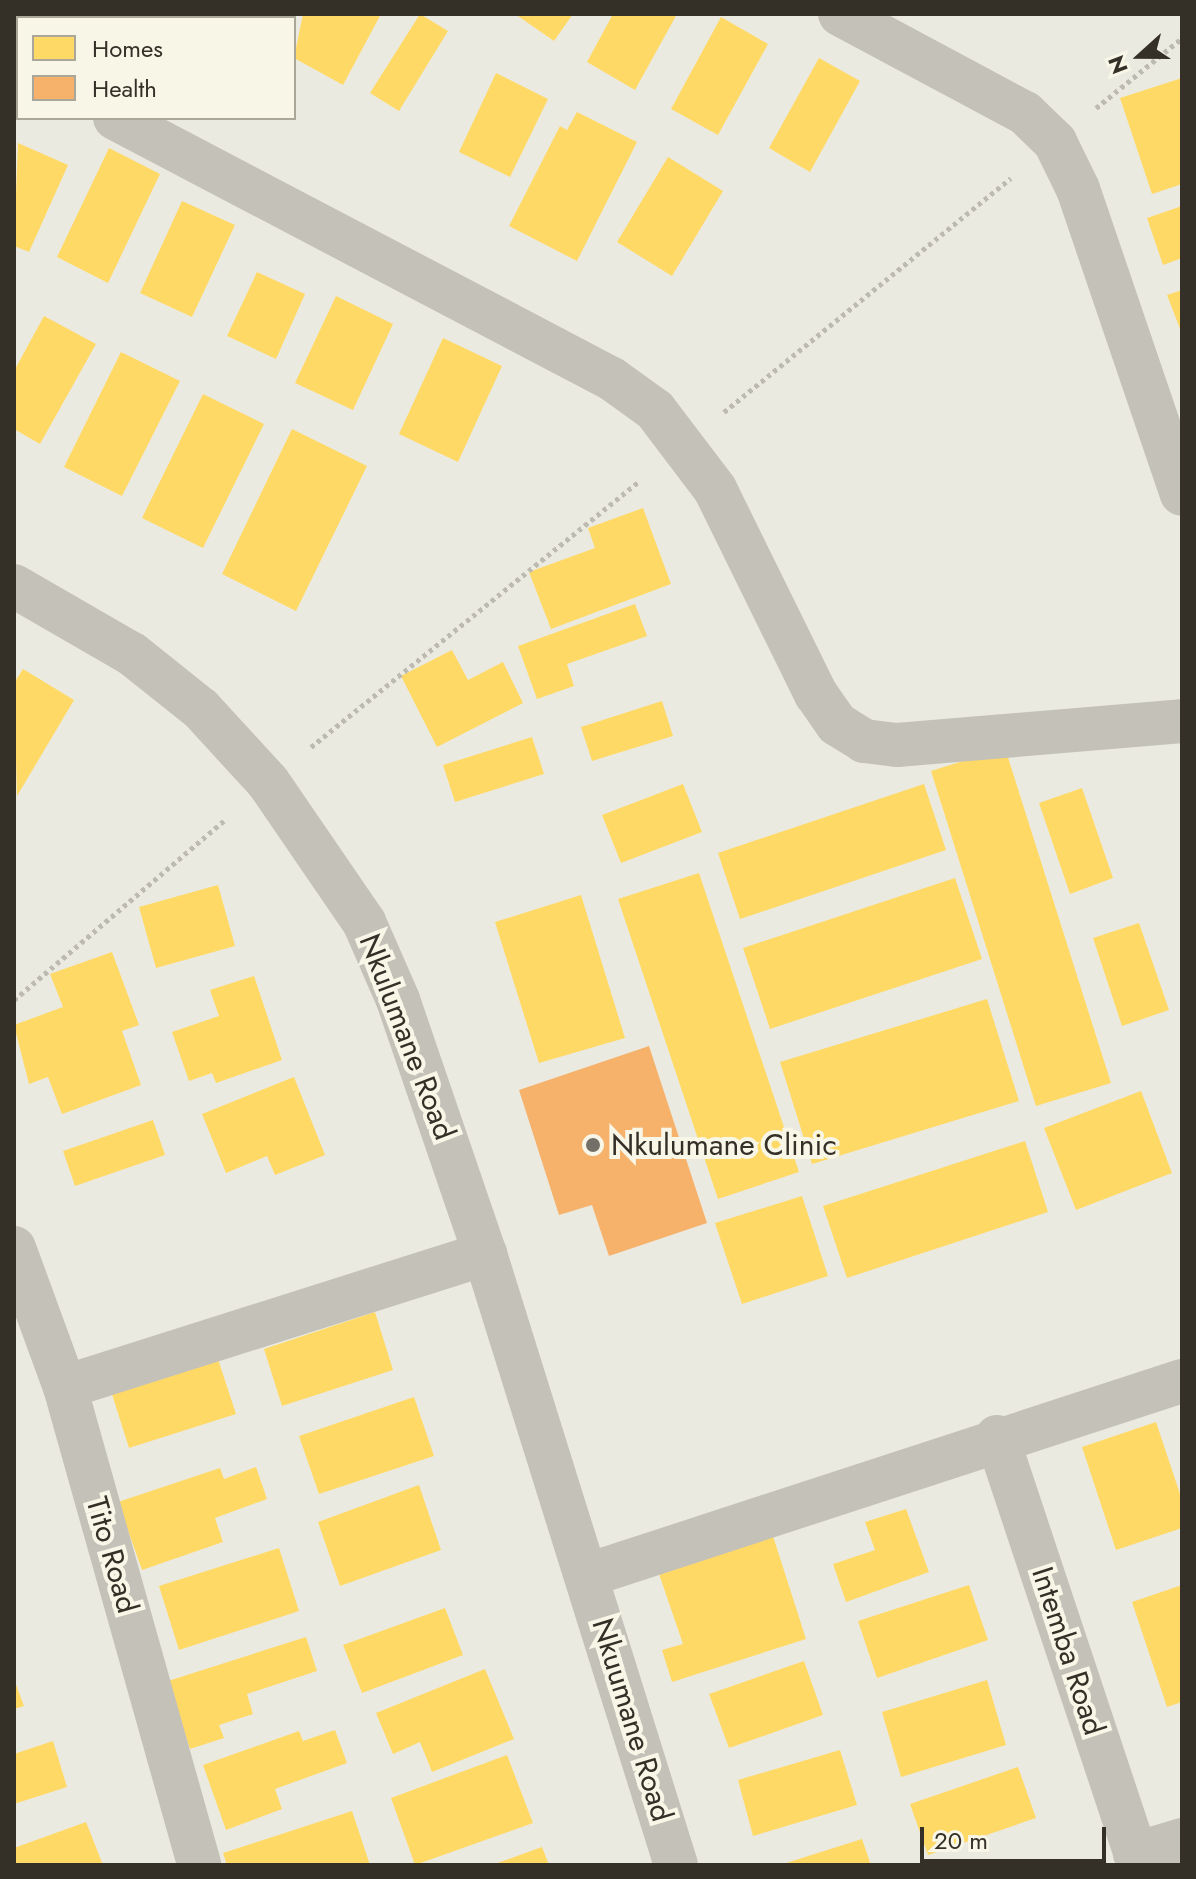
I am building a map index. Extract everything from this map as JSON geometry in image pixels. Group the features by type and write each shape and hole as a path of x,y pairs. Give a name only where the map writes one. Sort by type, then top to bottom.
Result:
{"street":[{"path":"840,14 1025,113 1055,142 1078,189 1182,494"},
{"path":"119,120 612,379 686,442 816,694 837,724 864,741 897,745 1182,721"},
{"name":"Nkulumane Road","path":"14,586 132,654 201,709 268,782 364,922 485,1254 588,1575"},
{"name":"Tito Road","path":"14,1248 65,1387 199,1865"},
{"path":"65,1387 485,1254"},
{"path":"588,1575 997,1437 1182,1381"},
{"name":"Intemba Road","path":"997,1437 1137,1860"},
{"name":"Nkuumane Road","path":"588,1575 676,1865"},
{"path":"1137,1860 1182,1840"}],"path":[{"path":"14,1000 268,782 1182,38"}],"building: Homes":[{"path":"132,14 170,14 169,16"},
{"path":"196,14 271,14 232,16"},
{"path":"303,14 381,14 343,85 296,59"},
{"path":"420,14 448,31 399,111 370,93"},
{"path":"515,14 573,14 554,41"},
{"path":"613,14 677,14 635,90 587,62"},
{"path":"721,17 768,44 718,135 671,109"},
{"path":"819,58 860,81 810,172 769,148"},
{"path":"496,73 548,99 510,177 459,152"},
{"path":"1182,78 1182,184 1152,194 1120,98"},
{"path":"577,112 637,142 577,261 509,226 560,126 567,130"},
{"path":"18,143 68,165 29,252 14,246"},
{"path":"109,148 160,174 108,283 57,257"},
{"path":"668,157 723,191 672,276 617,242"},
{"path":"182,201 235,225 192,317 140,293"},
{"path":"1182,206 1182,258 1163,265 1147,218"},
{"path":"257,272 305,294 276,359 227,336"},
{"path":"1182,290 1182,334 1167,295"},
{"path":"336,296 393,324 353,410 295,383"},
{"path":"44,316 96,344 40,444 14,429 14,371"},
{"path":"443,338 502,366 458,462 399,434"},
{"path":"121,352 180,381 122,496 64,467"},
{"path":"203,394 264,424 203,548 142,518"},
{"path":"292,429 367,466 296,611 222,574"},
{"path":"643,508 671,584 551,629 529,572 595,548 588,528"},
{"path":"635,604 647,636 567,664 574,686 537,699 518,646"},
{"path":"452,650 468,680 503,662 523,703 437,747 401,676"},
{"path":"23,669 74,700 17,796 14,683"},
{"path":"662,701 673,736 592,761 581,727"},
{"path":"532,737 544,774 455,802 443,765"},
{"path":"1005,748 1111,1083 1036,1106 931,771"},
{"path":"683,784 702,832 621,863 602,815"},
{"path":"924,784 946,850 740,919 718,853"},
{"path":"1082,788 1113,878 1070,894 1039,803"},
{"path":"699,873 799,1172 718,1199 618,899"},
{"path":"955,878 982,959 770,1029 743,948"},
{"path":"218,885 235,946 156,968 139,907"},
{"path":"581,895 625,1038 539,1063 495,922"},
{"path":"1139,923 1169,1010 1122,1026 1093,938"},
{"path":"112,952 139,1025 122,1031 141,1085 62,1114 48,1077 29,1084 14,1025 63,1007 50,974"},
{"path":"254,976 282,1060 216,1083 212,1073 189,1081 172,1032 219,1016 210,990"},
{"path":"987,999 1019,1101 812,1164 780,1062"},
{"path":"294,1077 325,1155 275,1175 267,1156 226,1173 202,1114"},
{"path":"1141,1091 1172,1173 1076,1210 1044,1128"},
{"path":"153,1120 165,1155 75,1186 63,1151"},
{"path":"1025,1141 1048,1212 847,1278 823,1206"},
{"path":"802,1196 828,1276 742,1304 715,1223"},
{"path":"375,1312 393,1370 282,1406 264,1349"},
{"path":"217,1356 236,1414 129,1448 111,1391"},
{"path":"414,1397 434,1456 319,1494 299,1436"},
{"path":"1156,1422 1182,1500 1182,1528 1116,1550 1082,1447"},
{"path":"256,1467 267,1499 215,1518 223,1542 142,1570 118,1502 220,1468 224,1479"},
{"path":"419,1485 441,1550 340,1586 318,1522"},
{"path":"906,1509 929,1572 846,1602 833,1564 875,1550 865,1522"},
{"path":"772,1533 806,1639 672,1682 662,1650 683,1644 658,1571"},
{"path":"279,1548 299,1611 179,1650 159,1586"},
{"path":"969,1585 988,1640 877,1678 858,1621"},
{"path":"1182,1585 1182,1702 1167,1707 1132,1602"},
{"path":"445,1608 463,1655 362,1693 343,1645"},
{"path":"306,1637 317,1671 247,1694 253,1714 219,1725 224,1738 190,1749 168,1681"},
{"path":"804,1661 823,1715 729,1748 709,1694"},
{"path":"485,1669 514,1739 432,1772 420,1742 393,1754 376,1713"},
{"path":"14,1679 24,1706 14,1709"},
{"path":"987,1680 1006,1745 901,1777 882,1712"},
{"path":"335,1730 347,1763 275,1789 282,1809 226,1830 203,1765 299,1731 303,1741"},
{"path":"53,1741 67,1787 14,1804 14,1754"},
{"path":"840,1750 857,1805 753,1836 738,1780"},
{"path":"507,1755 533,1823 415,1865 391,1798"},
{"path":"1018,1767 1036,1818 928,1855 910,1804"},
{"path":"352,1811 370,1865 227,1865 223,1853"},
{"path":"86,1822 103,1865 14,1865 14,1848"},
{"path":"862,1839 871,1865 783,1865 783,1864"},
{"path":"542,1847 549,1865 492,1865"}],"building: Health":[{"path":"649,1046 707,1223 609,1256 592,1205 559,1215 519,1090"}],"place":[{"name":"Nkulumane Clinic","path":"593,1145"}]}
